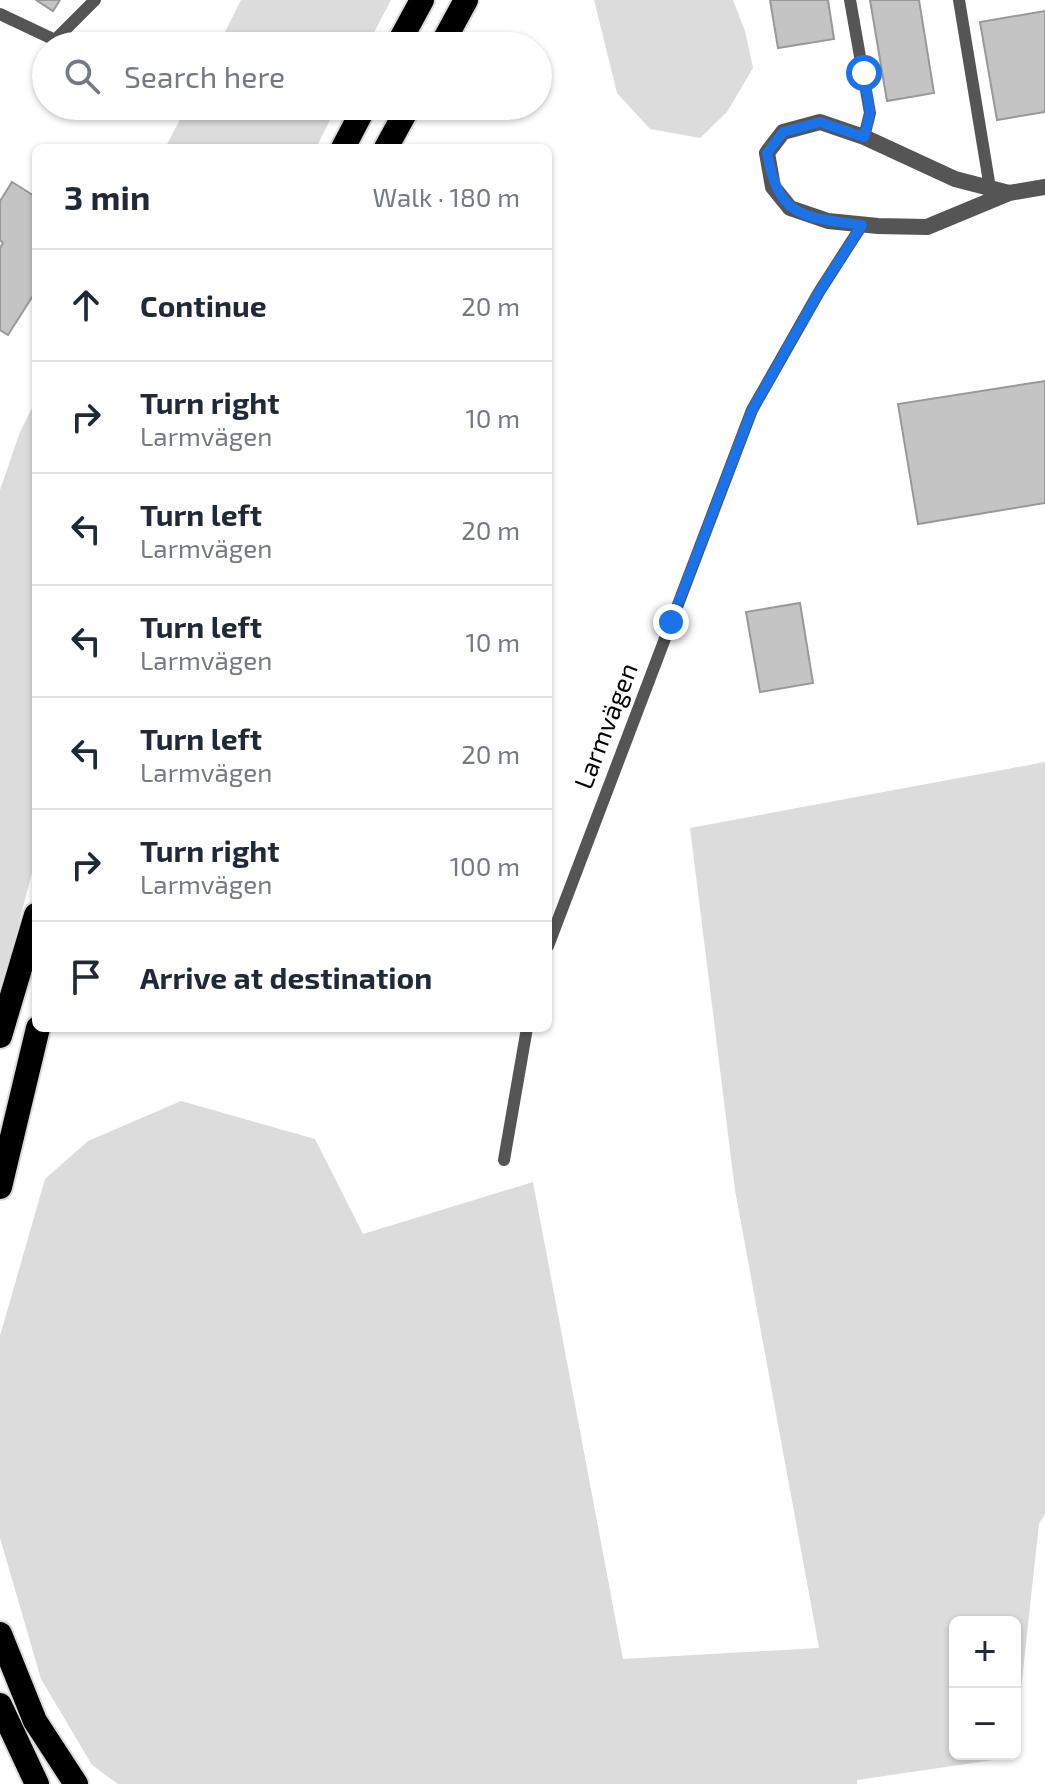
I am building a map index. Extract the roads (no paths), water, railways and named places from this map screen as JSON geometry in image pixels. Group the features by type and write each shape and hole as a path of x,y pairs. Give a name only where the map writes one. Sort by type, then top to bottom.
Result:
{"highway":[{"path":"405,32 422,0"},
{"path":"449,32 466,0"},
{"path":"345,144 358,120"},
{"path":"388,144 401,120"},
{"path":"0,1036 32,928"},
{"path":"0,1187 37,1032"},
{"path":"0,1634 35,1721 76,1784"},
{"path":"0,1705 37,1784"}],"street":[{"path":"1009,193 955,179 864,137 820,122 783,132 767,153 773,187 790,208 828,221 927,227 1009,193 1045,187"}],"lane":[{"path":"63,32 95,0"},
{"path":"850,0 870,113 864,137"},
{"path":"959,0 990,188"},
{"path":"0,14 38,32"},
{"name":"Larmvägen","path":"552,935 752,410 819,292 862,225"},
{"path":"504,1160 526,1032"}]}
